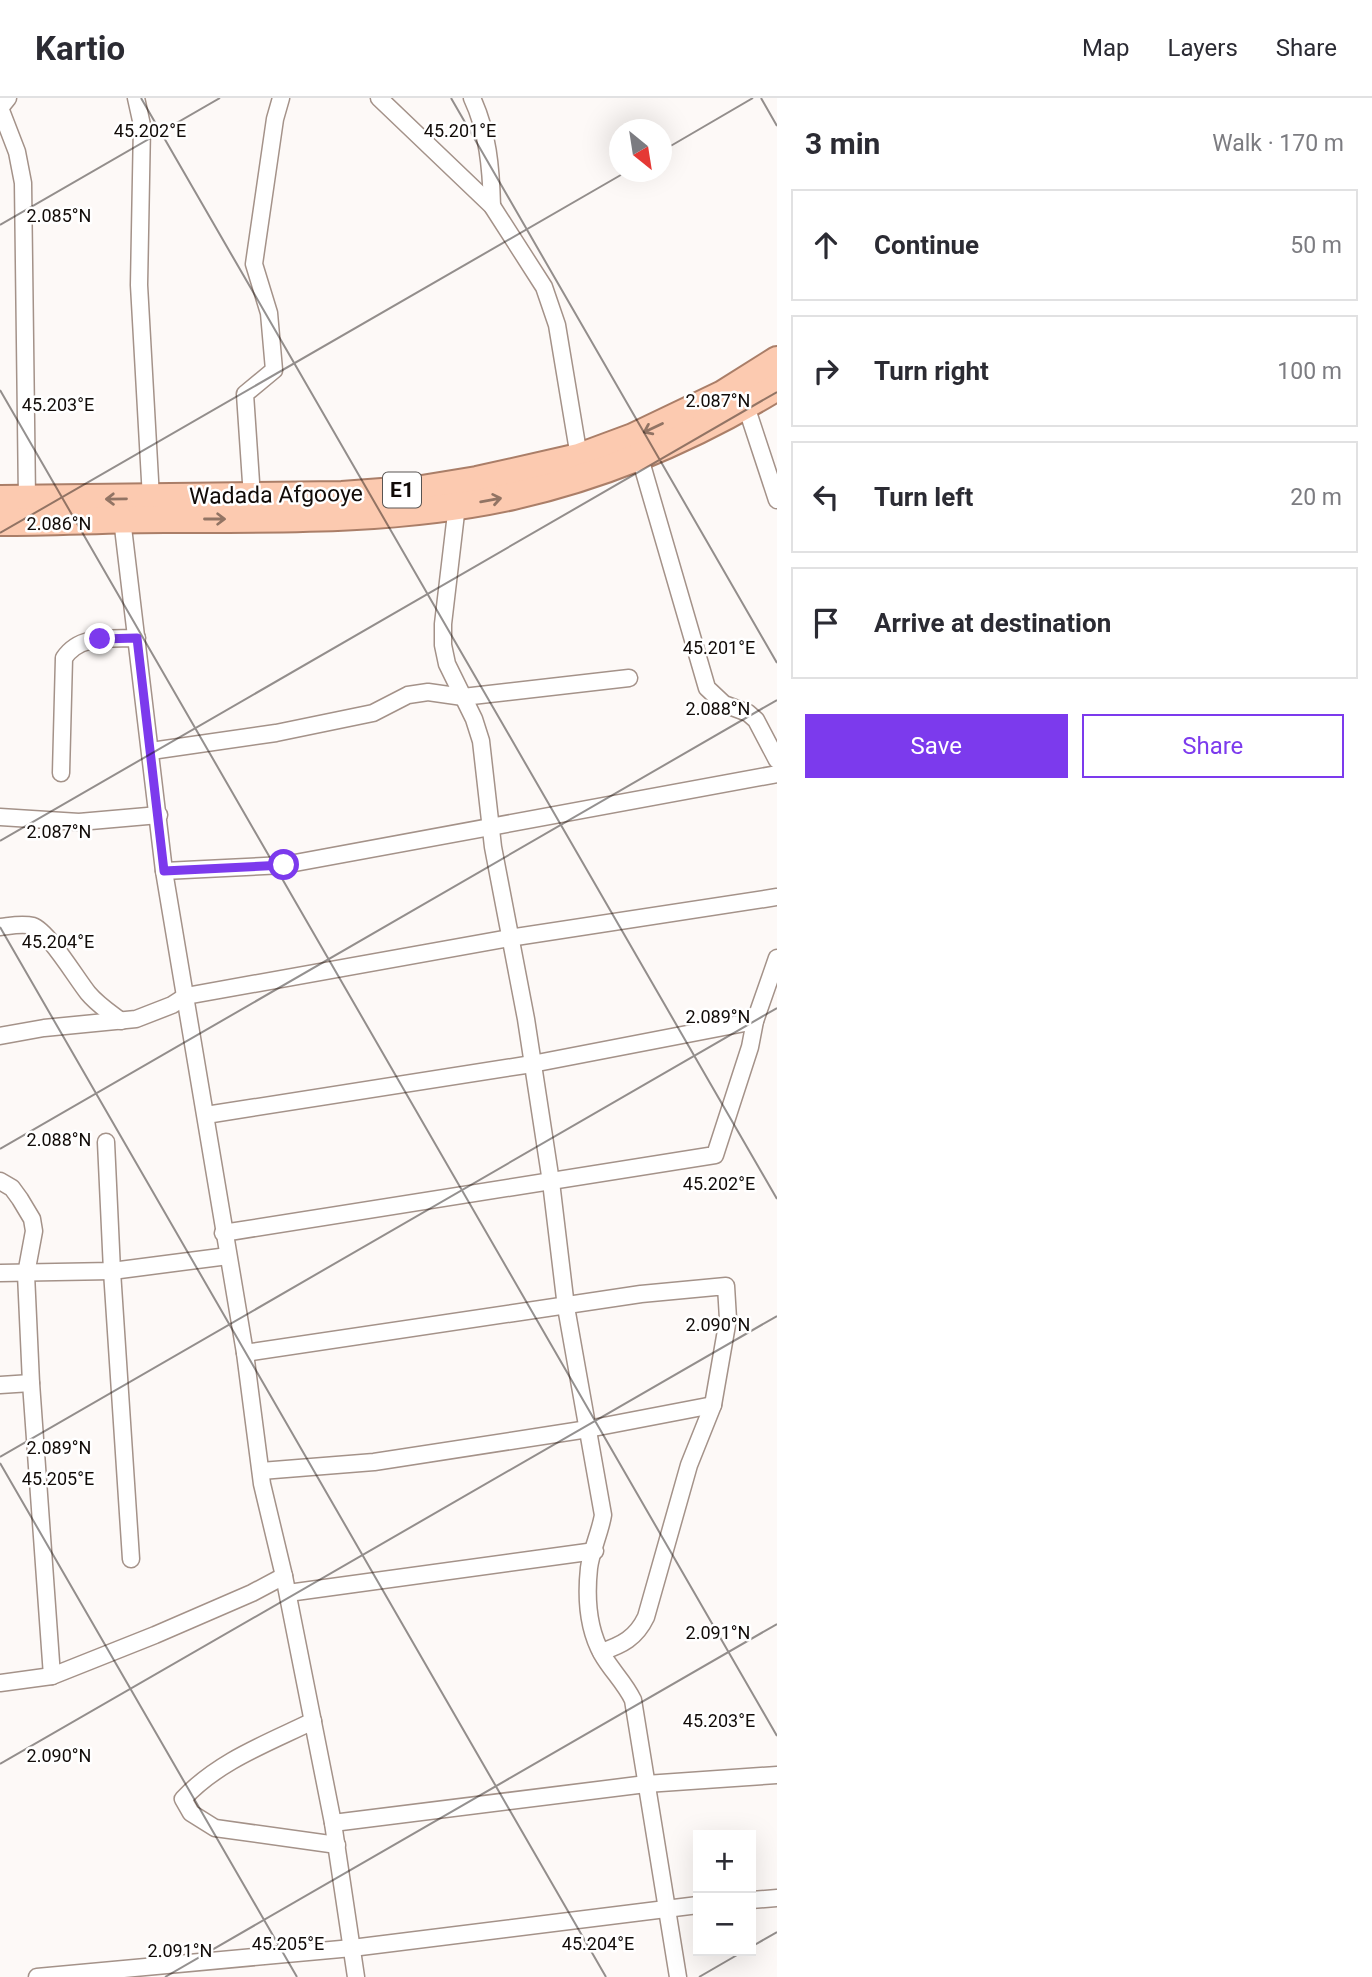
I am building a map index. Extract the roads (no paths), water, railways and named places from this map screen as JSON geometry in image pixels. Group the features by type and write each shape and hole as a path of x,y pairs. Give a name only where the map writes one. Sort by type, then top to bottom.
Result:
{"highway":[{"name":"Wadada Afgooye","path":"0,499 342,495 422,489 477,480 579,457 633,438 723,394 777,360"},
{"name":"Wadada Afgooye","path":"0,522 336,518 514,496 639,458 696,433 777,387"}],"street":[{"path":"8,98 0,108 17,152 23,183 27,499"},
{"path":"136,98 142,125 139,285 151,498"},
{"path":"252,497 245,394 274,370 269,313 254,264 275,118 281,98"},
{"path":"379,98 492,206 544,287 558,326 579,457"},
{"path":"472,98 481,118 491,167 492,206"},
{"path":"746,405 777,500"},
{"path":"639,458 707,688 724,704 748,713 757,720 777,760"},
{"path":"457,505 443,645 447,664 474,719 481,741 491,828 509,938 526,1019 551,1182 566,1307 603,1515 589,1567 590,1622 601,1653 633,1699 678,1977"},
{"path":"122,519 164,871 245,1353 261,1471 333,1823 356,1977"},
{"path":"61,773 64,658 71,647 85,640 137,638"},
{"path":"151,751 276,733 373,713 408,695 428,692 463,697 629,678"},
{"path":"164,871 284,865 777,774"},
{"path":"0,817 79,822 159,815"},
{"path":"0,1036 44,1028 121,1021 152,1014 186,996 509,938 777,897"},
{"path":"0,927 35,927 49,941 88,993 102,1008 121,1021"},
{"path":"223,1233 715,1155 777,958"},
{"path":"206,1115 532,1064 755,1021"},
{"path":"106,1142 131,1559"},
{"path":"0,1181 12,1188 32,1219 34,1231 26,1274 52,1676"},
{"path":"0,1273 112,1271 228,1256"},
{"path":"245,1353 641,1294 726,1286 728,1319 713,1405 689,1465 646,1617 640,1630 624,1644 601,1653"},
{"path":"0,1385 31,1383"},
{"path":"261,1471 374,1462 588,1429 713,1405"},
{"path":"288,1593 595,1551"},
{"path":"0,1683 52,1676 155,1635 284,1576"},
{"path":"313,1721 227,1763 197,1784 183,1799 191,1813 215,1828 337,1845"},
{"path":"333,1823 646,1784 777,1775"},
{"path":"756,1900 777,1898"},
{"path":"37,1977 352,1948 693,1906"}]}
